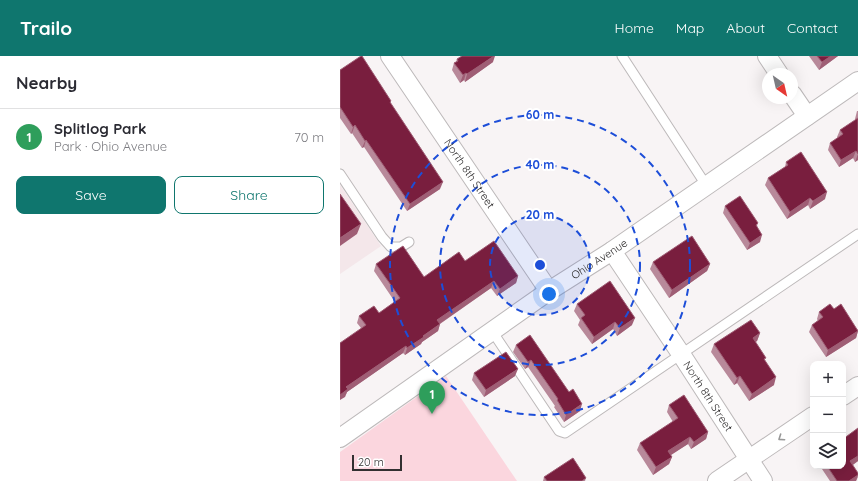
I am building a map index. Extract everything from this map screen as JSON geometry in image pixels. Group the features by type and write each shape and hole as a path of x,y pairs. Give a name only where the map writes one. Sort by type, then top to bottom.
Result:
{"street":[{"name":"North 8th Street","path":"390,56 549,291"},
{"path":"767,56 775,68"},
{"name":"Ohio Avenue","path":"340,438 549,291 612,251 858,81"},
{"path":"798,103 807,116"},
{"name":"North 8th Street","path":"612,251 763,481"},
{"path":"846,394 858,386"},
{"path":"717,481 810,418"}],"lane":[{"path":"622,56 706,185"},
{"path":"340,174 382,237 391,247 401,247 409,242"},
{"path":"492,331 558,431 565,433 858,234"}],"shaded area":[{"path":"340,185 381,246 340,274"},
{"path":"446,376 517,481 340,481 340,452"}],"building":[{"path":"361,56 443,182 410,204 366,140 365,141 355,125 353,127 340,107 340,70"},
{"path":"462,56 494,56 467,74 466,73 463,75 454,63"},
{"path":"817,56 831,56 822,62"},
{"path":"858,118 858,154 856,151 841,160 830,143 843,134 840,130"},
{"path":"801,152 827,192 813,201 810,198 790,212 768,178 788,165 786,162"},
{"path":"340,194 361,224 340,238"},
{"path":"740,196 758,223 756,225 762,235 750,243 725,206"},
{"path":"692,236 710,264 672,290 653,262"},
{"path":"494,241 518,276 500,289 494,281 437,320 440,324 423,336 424,337 407,348 406,346 346,387 348,389 340,395 340,343 366,325 359,316 374,306 379,313 400,298 376,264 403,246 424,277 459,252 465,261"},
{"path":"610,281 635,318 620,328 615,322 594,337 581,318 585,315 577,304"},
{"path":"830,304 834,309 841,304 858,331 828,350 812,325 823,317 819,312"},
{"path":"751,320 760,333 753,338 776,377 752,394 740,376 737,378 714,344"},
{"path":"530,335 569,392 573,389 582,404 566,415 557,400 558,399 531,360 528,362 516,345"},
{"path":"506,352 518,369 486,390 474,373"},
{"path":"684,395 708,432 694,442 690,437 668,451 672,457 656,467 640,443 678,418 669,405"},
{"path":"858,428 858,456 850,461 858,475 849,481 837,481 829,469 846,469 846,437"},
{"path":"573,458 586,478 582,481 547,481 544,477"}],"place":[{"name":"Splitlog Park","path":"432,414"}]}
